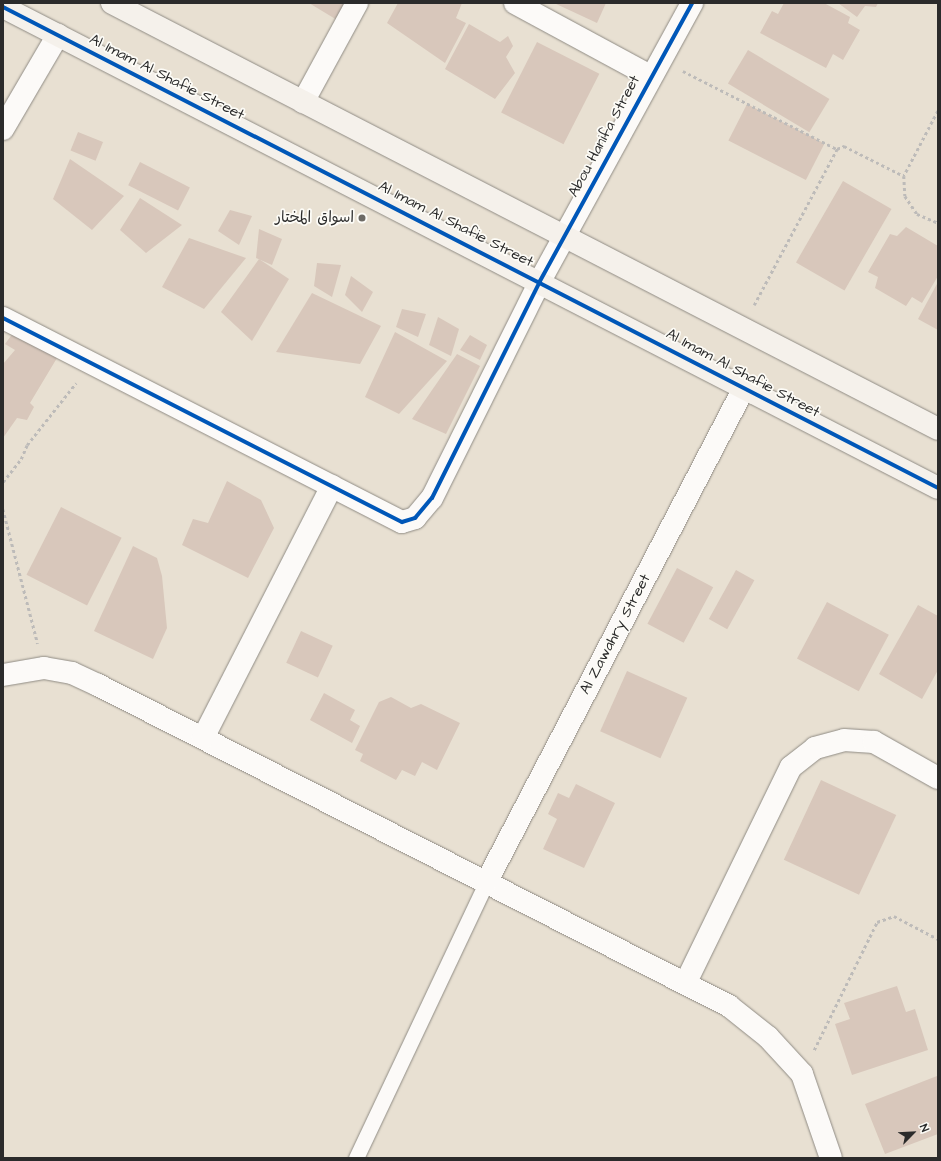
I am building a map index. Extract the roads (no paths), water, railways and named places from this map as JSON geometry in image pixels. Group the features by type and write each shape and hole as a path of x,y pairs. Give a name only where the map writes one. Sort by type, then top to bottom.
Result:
{"street":[{"path":"112,3 938,429"},
{"path":"303,102 357,3"},
{"name":"Abou Hanifa Street","path":"332,486 402,522 426,510 540,281 655,67 692,3"},
{"path":"520,4 655,67"},
{"name":"Al Imam Al Shafie Street","path":"3,7 540,281 938,488"},
{"path":"3,129 58,35"},
{"path":"3,318 332,486 203,738"},
{"name":"Al Zawahry Street","path":"486,881 744,388"},
{"path":"3,675 44,668 72,673 686,982 729,1006 768,1037 802,1074 831,1158"},
{"path":"686,982 791,768 815,748 844,740 874,742 938,778"}],"lane":[{"path":"356,1158 486,881"}],"place":[{"name":"اسواق المختار","path":"362,218"}]}
